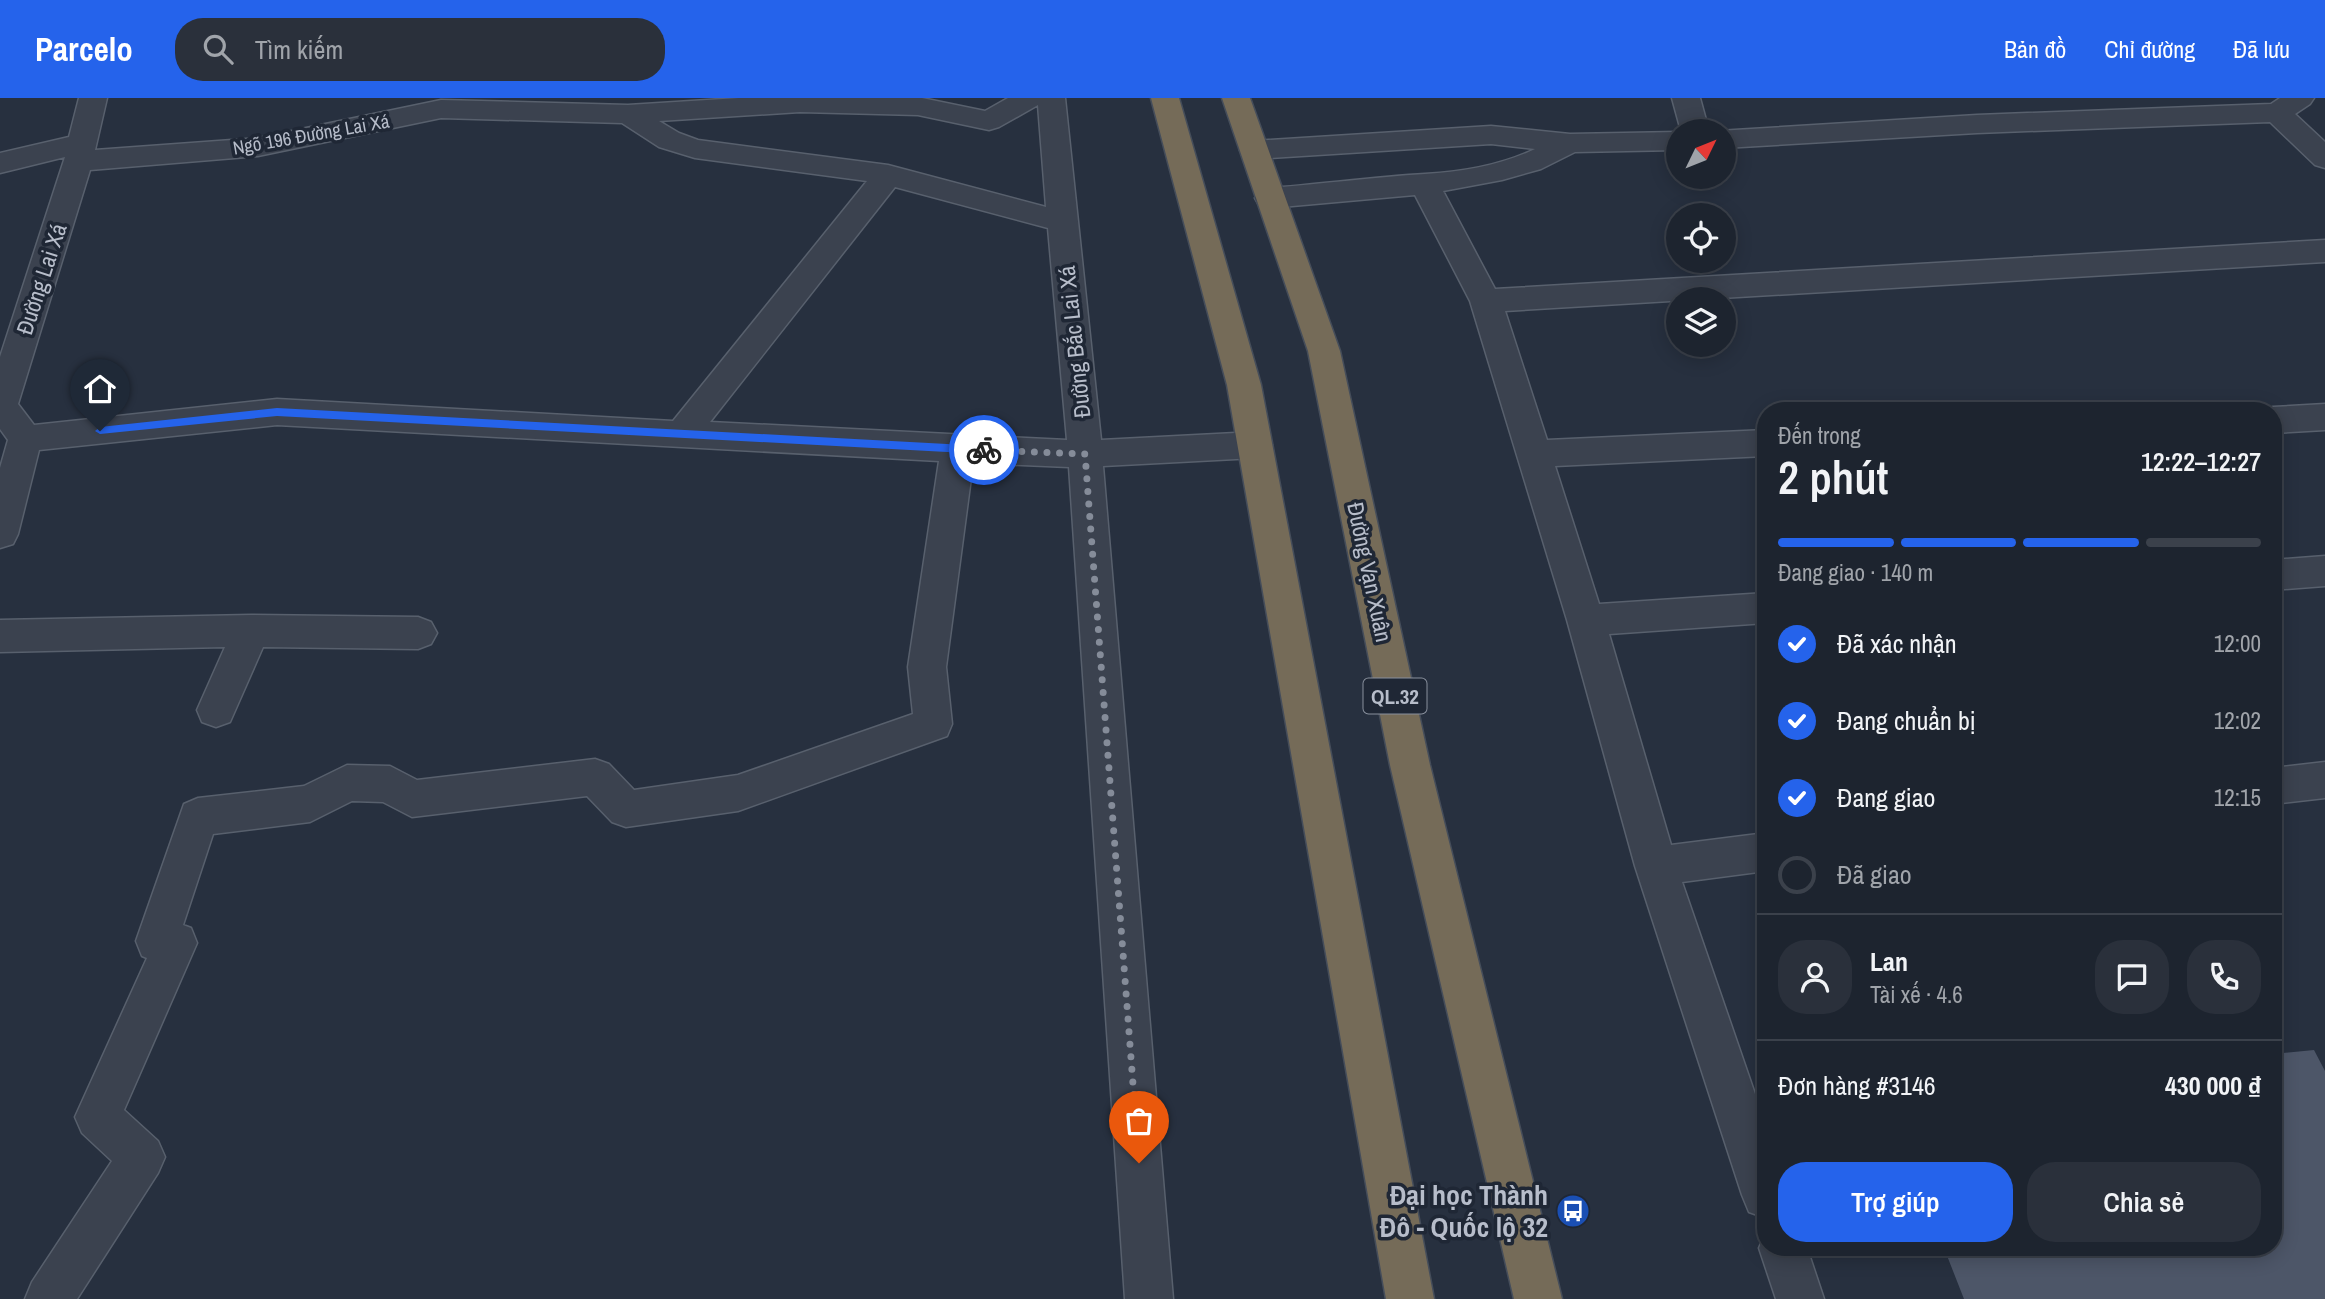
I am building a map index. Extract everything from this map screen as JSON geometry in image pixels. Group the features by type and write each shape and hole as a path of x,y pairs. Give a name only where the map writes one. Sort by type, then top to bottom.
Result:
{"highway":[{"path":"1165,98 1244,385 1410,1299"},
{"name":"Đường Vạn Xuân","path":"1236,98 1324,351 1410,765 1538,1299"}],"street":[{"name":"Đường Lai Xá","path":"0,534 11,423 1,405 80,152 93,98"},
{"name":"Ngõ 196 Đường Lai Xá","path":"0,163 80,152 258,147 441,109 531,105 628,114 677,104 800,103 918,106 989,121 1029,98"},
{"name":"Đường Bắc Lai Xá","path":"1051,98 1085,454 1149,1299"},
{"path":"1686,98 1692,119"},
{"path":"1960,98 1978,124"},
{"path":"1736,138 2289,106 2325,158"},
{"path":"628,114 669,140 695,149 888,175 1063,222"},
{"path":"1254,149 1491,135 1570,143 1666,141"},
{"path":"1270,198 1424,183 1495,171 1533,161 1570,143"},
{"path":"683,432 888,175"},
{"path":"1424,183 1486,301 1586,620 1656,866 1757,1168"},
{"path":"1486,301 2325,251"},
{"path":"11,423 277,412 1085,454 1255,445"},
{"path":"2282,419 2325,417"},
{"path":"1534,454 1757,443"},
{"path":"49,1299 142,1157 98,1117 167,942 198,817 310,804 347,783 390,784 412,799 595,777 626,809 738,793 933,724 928,667 958,449"},
{"path":"2282,574 2325,571"},
{"path":"1586,620 1757,609"},
{"path":"0,636 251,631 418,633"},
{"path":"216,709 251,631"},
{"path":"2282,785 2325,780"},
{"path":"1656,866 1757,853"},
{"path":"1786,1256 1800,1299"}],"building":[{"path":"2314,1050 2325,1071 2325,1299 1964,1299 1947,1256 2282,1256 2282,1053"}],"way so far":[{"path":"984,450 1085,454 1139,1163"}],"place":[{"name":"Đại học Thành Đô - Quốc lộ 32","path":"1573,1211"}],"route":[{"path":"100,431 277,412 984,450"}]}
